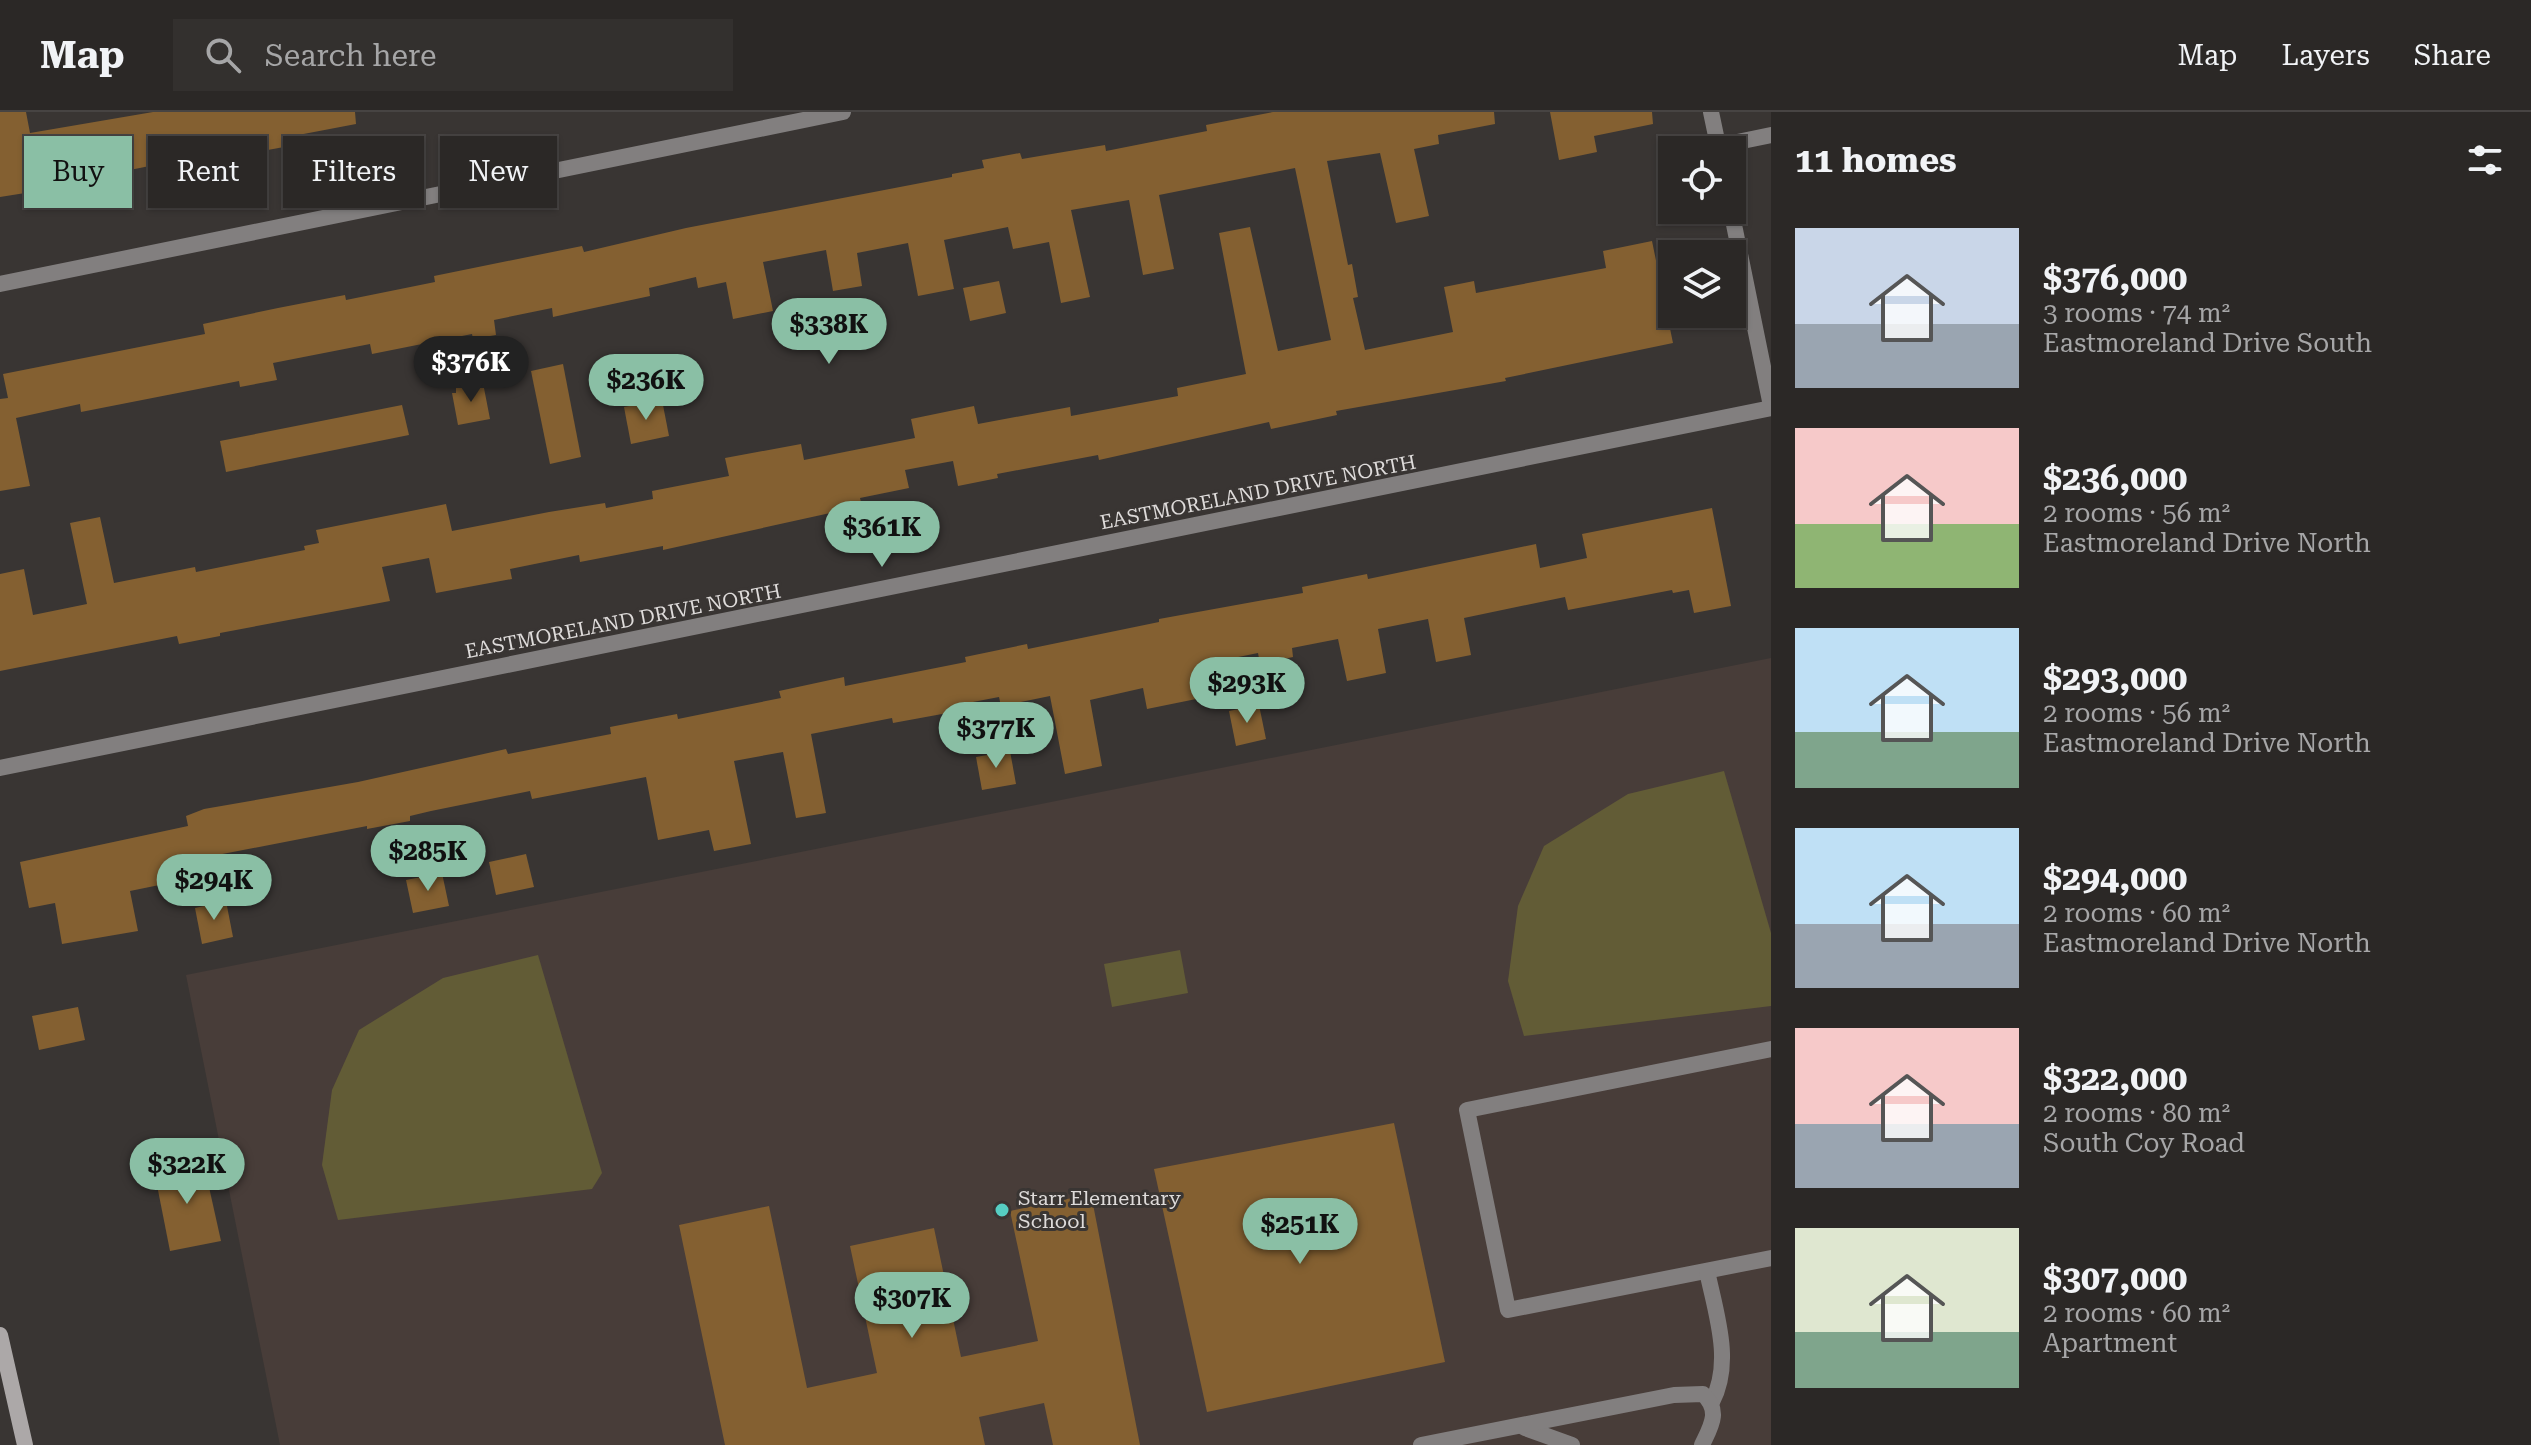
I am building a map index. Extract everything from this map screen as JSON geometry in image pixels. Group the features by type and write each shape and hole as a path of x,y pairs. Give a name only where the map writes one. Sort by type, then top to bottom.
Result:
{"street":[{"path":"0,284 843,112"},
{"path":"1711,112 1716,136"},
{"path":"1746,141 1771,135"},
{"path":"1734,224 1771,407"},
{"name":"EASTMORELAND DRIVE NORTH","path":"0,768 1771,407"},
{"path":"1771,1049 1467,1110 1508,1310 1771,1258"},
{"path":"1707,1271 1722,1343 1723,1382 1712,1402"},
{"path":"0,1335 25,1445"},
{"path":"1421,1445 1674,1395 1703,1394 1712,1402 1715,1419 1702,1445"},
{"path":"1523,1427 1572,1445"}],"shaded area":[{"name":"Starr Elementary School","path":"1771,658 1771,1445 280,1445 186,975"},
{"path":"1724,771 1771,933 1771,1006 1524,1036 1508,981 1518,906 1544,846 1628,794"},
{"path":"1180,950 1188,993 1112,1007 1104,964"},
{"path":"538,955 602,1173 592,1189 338,1220 322,1165 332,1090 359,1030 443,978"}],"building":[{"path":"0,112 26,112 30,133 153,112 355,112 356,124 283,136 283,147 267,150 267,136 148,136 148,166 132,170 132,136 24,136 24,193 0,197"},
{"path":"1273,112 1494,112 1495,124 1438,135 1439,144 1414,149 1429,216 1396,223 1380,153 1327,161 1348,265 1352,264 1358,297 1353,298 1365,350 1453,332 1444,287 1474,281 1476,293 1606,268 1603,251 1652,241 1658,270 1658,328 1670,328 1673,343 1505,378 1506,381 1336,411 1337,415 1271,429 1269,422 1099,460 1098,455 997,474 998,478 958,486 953,461 905,470 909,488 860,498 862,506 663,550 663,546 580,562 579,555 510,569 512,579 436,593 429,558 382,567 390,601 220,633 220,636 179,644 177,636 0,671 0,574 24,569 33,615 87,604 70,523 100,517 114,583 195,567 196,572 305,550 304,546 319,543 316,530 446,504 452,531 605,503 606,508 653,499 652,491 729,476 725,458 801,444 804,460 915,438 911,419 974,406 978,424 1070,407 1071,416 1178,396 1177,388 1246,374 1219,233 1250,227 1278,351 1331,340 1295,168 1159,195 1174,269 1143,275 1129,200 1071,210 1090,297 1061,303 1049,242 1013,249 1008,227 944,240 954,289 918,296 908,243 857,253 862,286 833,291 826,250 763,262 773,311 733,319 726,282 698,288 696,277 649,288 650,296 553,317 552,308 494,320 496,335 473,339 472,334 372,354 370,344 273,363 277,380 240,387 239,381 81,412 80,404 16,418 30,486 0,491 0,399 8,398 3,374 205,334 203,324 278,308 345,295 346,300 435,282 434,276 582,246 584,252 686,228 952,177 952,174 984,168 982,160 1020,153 1022,159 1105,145 1106,151 1207,131 1206,125"},
{"path":"1550,112 1652,112 1653,124 1594,136 1597,152 1559,160"},
{"path":"999,281 1006,313 970,321 963,288"},
{"path":"563,364 581,457 550,464 531,371"},
{"path":"483,383 490,419 458,425 452,393 456,393 456,388"},
{"path":"662,400 669,436 631,444 624,407"},
{"path":"402,405 409,435 226,472 220,441"},
{"path":"1712,508 1731,606 1694,613 1689,590 1673,593 1672,590 1568,610 1565,597 1464,618 1471,655 1436,662 1428,619 1378,629 1386,673 1347,681 1338,639 1292,648 1293,657 1260,664 1258,653 1199,665 1206,697 1147,709 1143,688 1090,700 1102,766 1065,774 1050,696 1001,706 999,697 952,706 953,712 893,723 892,718 811,734 826,813 796,818 783,752 734,761 751,844 714,851 709,830 658,840 646,777 532,799 530,791 410,816 410,821 367,829 367,826 176,863 179,881 130,891 138,931 62,944 55,903 29,908 20,862 188,826 186,816 204,809 358,782 506,749 508,754 611,734 610,727 677,714 678,719 781,698 779,691 844,677 845,686 966,662 965,657 1027,644 1028,649 1159,622 1159,619 1303,593 1302,587 1367,574 1368,579 1536,544 1540,568 1587,558 1582,534"},
{"path":"1259,705 1266,739 1236,746 1229,711"},
{"path":"1010,751 1016,784 982,790 976,757"},
{"path":"526,854 534,887 496,895 489,862"},
{"path":"442,873 449,906 413,913 406,880"},
{"path":"226,901 233,937 202,944 195,908"},
{"path":"78,1007 85,1040 39,1050 32,1016"},
{"path":"1394,1123 1445,1362 1207,1412 1154,1169"},
{"path":"203,1160 221,1241 170,1251 154,1170"},
{"path":"1091,1194 1140,1445 1053,1445 1044,1403 979,1417 985,1445 725,1445 679,1225 769,1206 807,1388 877,1373 850,1246 934,1228 961,1357 1038,1341 1010,1211"}],"place":[{"name":"Starr Elementary School","path":"1002,1210"}]}
